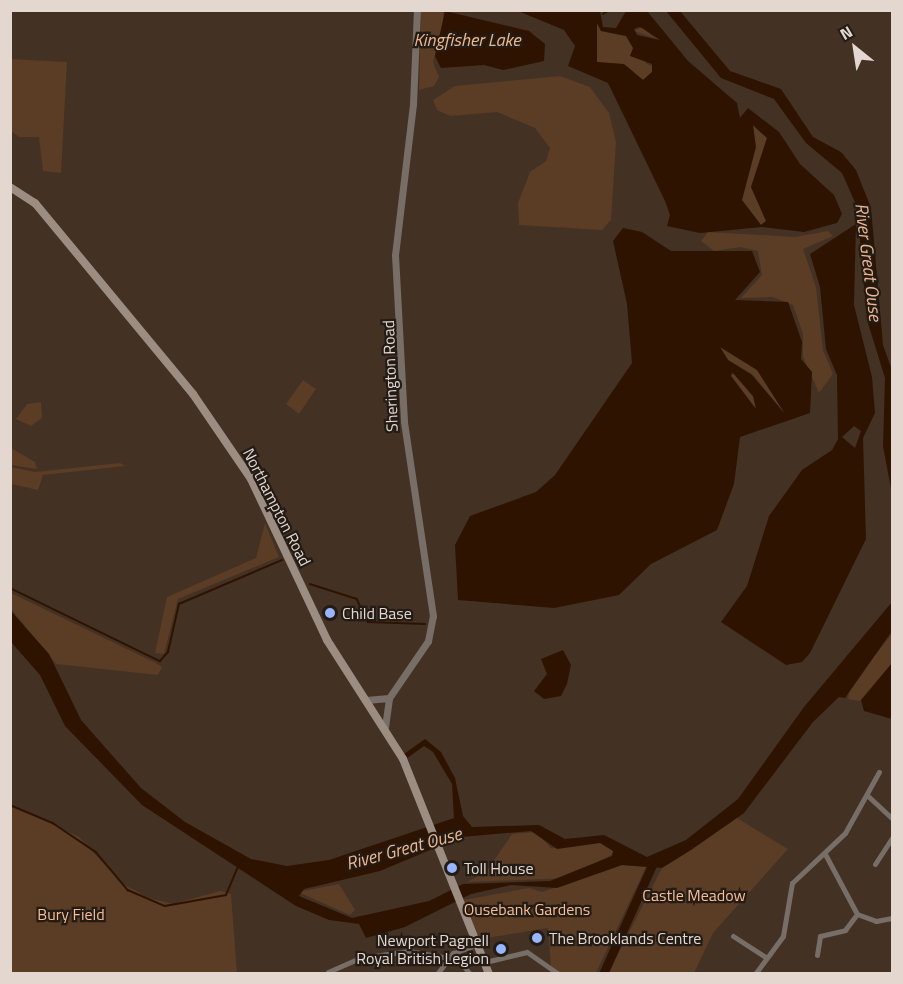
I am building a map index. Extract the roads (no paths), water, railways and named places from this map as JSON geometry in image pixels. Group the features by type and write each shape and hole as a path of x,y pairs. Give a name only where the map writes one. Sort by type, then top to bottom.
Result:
{"main road":[{"name":"Northampton Road","path":"10,187 35,203 231,447 270,515 327,640 392,737 403,759 462,901 489,974"}],"street":[{"name":"Sherington Road","path":"385,727 389,698 428,641 433,616 404,421 395,255 413,104 417,10"},
{"path":"366,700 389,698"},
{"path":"755,974 787,927 792,883 825,854 868,796 879,772"},
{"path":"868,796 892,818"},
{"path":"875,864 892,838"},
{"path":"825,854 857,914 876,921 892,918"},
{"path":"817,956 820,936 845,930 857,914"},
{"path":"733,936 765,957"},
{"path":"328,972 359,958 410,951 450,955 478,944"},
{"path":"485,962 526,952 557,973"},
{"path":"437,974 450,955"},
{"path":"450,955 470,974"}],"water":[{"name":"Kingfisher Lake","path":"445,11 529,31 545,44 544,61 503,70 484,65 441,68 435,56"},
{"path":"518,11 600,11 603,27 616,28 626,11 647,11 688,61 737,103 740,118 748,108 779,132 800,164 834,195 842,214 837,223 804,232 762,227 700,233 667,226 670,215 665,201 608,83 568,66 575,46 564,30","holes":["597,23 601,31 626,36 633,48 630,56 652,64 652,72 643,80 624,64 597,62","642,28 660,40 637,35 634,29","753,125 767,138 751,187 766,221 761,225 742,200 756,147"]},
{"name":"River Great Ouse","path":"666,11 680,11 730,71 781,89 813,137 841,152 856,170 871,208 883,345 892,370 892,494 883,446 885,378 867,320 857,207 842,173 806,143 774,99 721,78"},
{"path":"856,224 854,305 872,377 875,413 863,438 866,539 810,653 802,662 786,665 721,622 747,586 769,516 802,470 832,450 838,439 837,375 826,349 820,287 810,254","holes":["854,426 861,431 855,448 842,437"]},
{"path":"623,228 642,232 671,251 752,251 760,272 735,300 788,302 802,342 801,359 812,372 810,413 740,437 734,484 717,530 651,564 619,595 554,608 458,600 455,545 470,516 536,492 555,475 632,363 627,304 613,241","holes":["720,347 757,370 785,414 752,375 728,360","732,372 753,396 756,409 731,376"]},
{"name":"River Great Ouse","path":"892,602 892,631 845,698 839,697 813,722 744,813 691,850 662,868 622,865 557,888 511,885 471,894 405,927 366,938 359,924 329,920 296,906 142,805 65,726 40,675 11,642 10,610 49,654 81,720 141,788 185,822 251,859 287,866 329,860 454,818 452,784 433,752 424,746 406,759 404,754 425,739 441,752 455,778 463,816 472,827 539,825 565,839 604,835 647,857 686,840 738,799 804,707","holes":["531,831 557,849 600,843 613,851 612,856 550,881 463,884 429,901 352,918 299,896 304,889 380,871 461,837"]},
{"path":"563,650 571,665 567,684 561,696 544,699 534,691 547,674 541,659"},
{"path":"892,663 892,719 864,711 861,700"}],"waterway":[{"path":"603,14 610,10"},
{"path":"10,588 160,661 168,652 179,604 282,560"},
{"path":"310,584 357,599 368,622 425,624"},
{"path":"10,805 53,823 96,852 128,890 165,906 226,895 238,867"},
{"path":"603,974 653,863"}],"place":[{"name":"Child Base","path":"330,613"},
{"name":"Toll House","path":"452,868"},
{"name":"The Brooklands Centre","path":"537,938"},
{"name":"Newport Pagnell Royal British Legion","path":"501,949"}],"park label":[{"name":"Castle Meadow","path":"694,895"},
{"name":"Ousebank Gardens","path":"527,909"},
{"name":"Bury Field","path":"71,914"}]}
